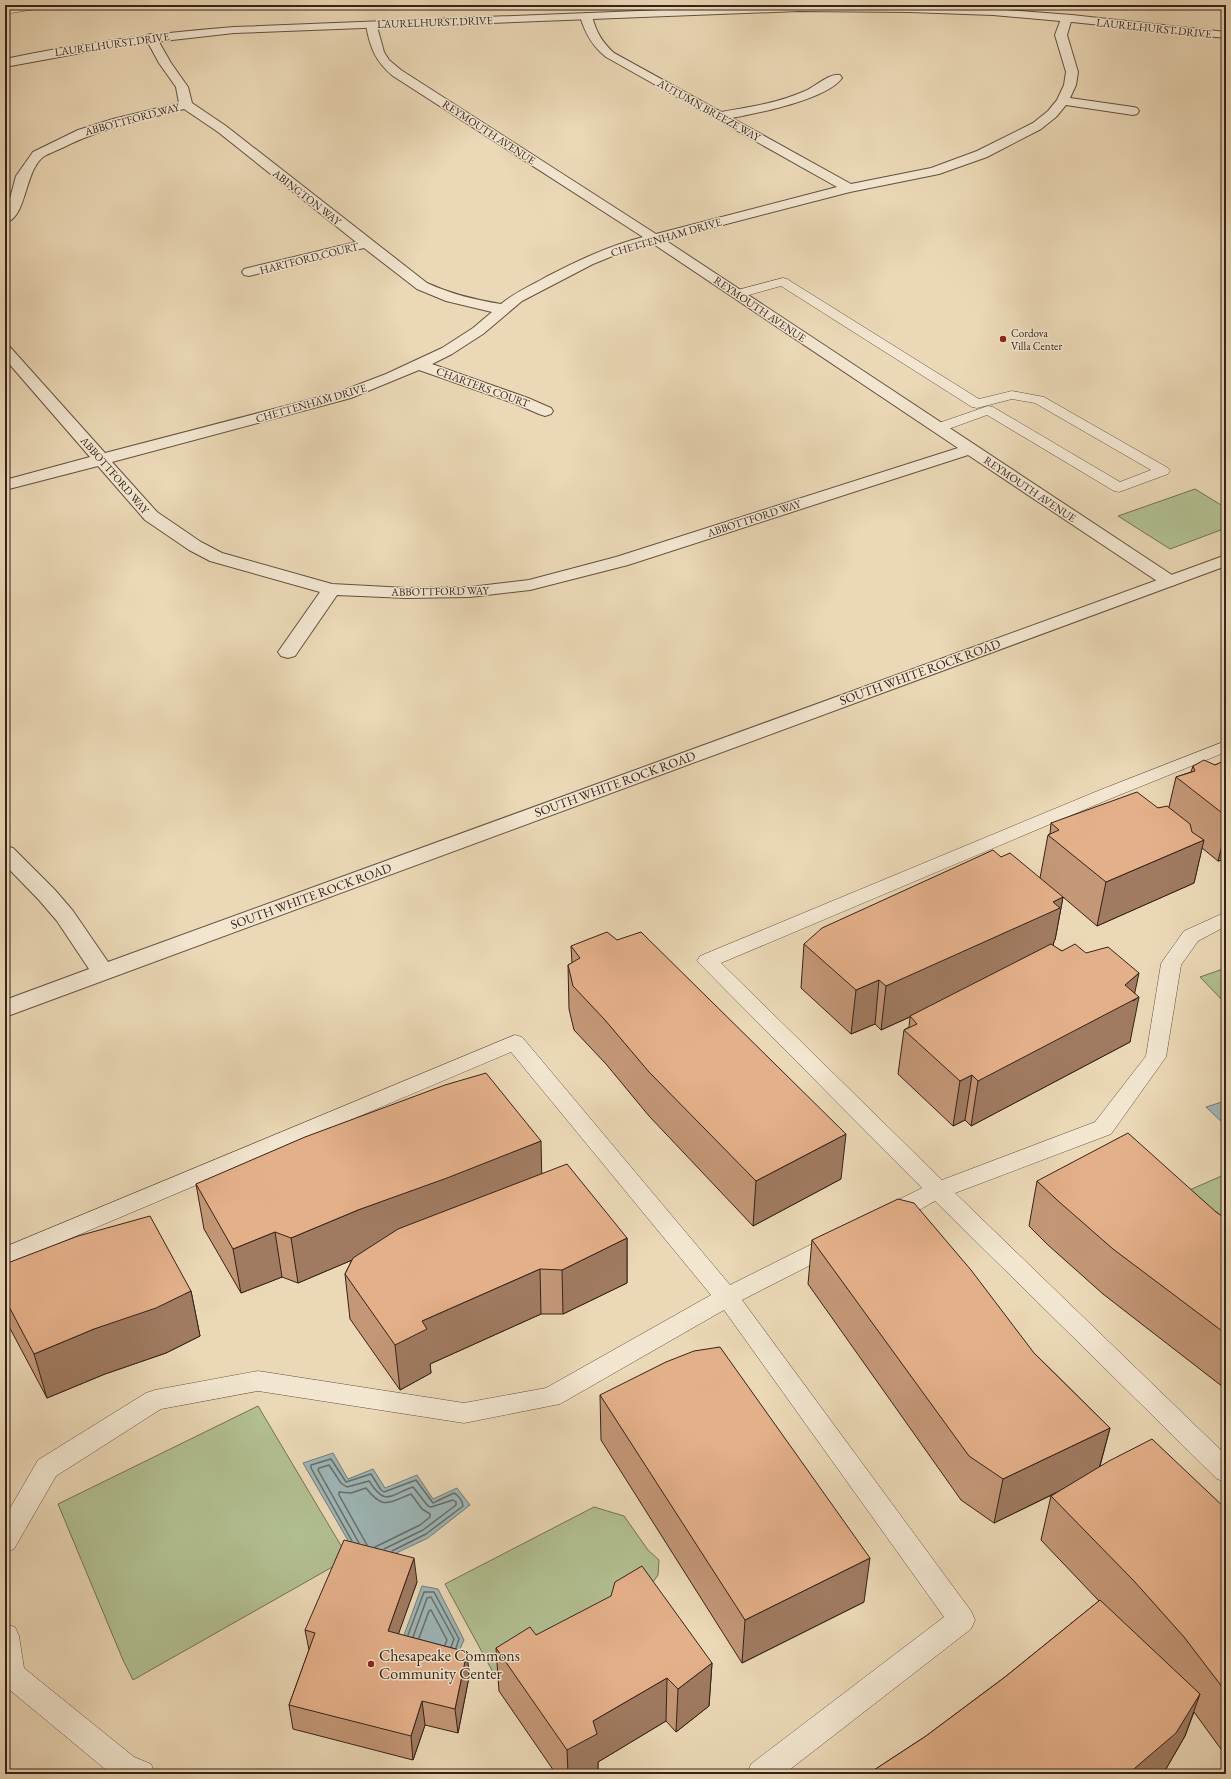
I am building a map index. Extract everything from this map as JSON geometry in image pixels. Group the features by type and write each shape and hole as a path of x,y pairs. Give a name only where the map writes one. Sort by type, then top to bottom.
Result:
{"street":[{"name":"LAURELHURST DRIVE","path":"5,63 63,51 151,37 234,30 586,16 675,9 888,8 977,11 1066,18 1226,36"},
{"name":"AUTUMN BREEZE WAY","path":"586,16 588,28 596,41 610,55 849,188"},
{"name":"CHETTENHAM DRIVE","path":"5,485 345,395 420,365 447,351 478,331 517,298 550,279 624,246 849,188 934,171 982,154 1037,126 1052,114 1063,101 1070,85 1072,72 1069,60 1063,47 1061,35 1066,18"},
{"name":"REYMOUTH AVENUE","path":"372,25 377,54 388,67 655,239 1169,581"},
{"path":"151,37 165,63 182,87 186,105"},
{"path":"719,116 794,100 820,89 836,78"},
{"path":"1063,101 1132,111"},
{"name":"ABBOTTFORD WAY","path":"5,219 15,206 24,176 38,155 82,133 117,122 186,105"},
{"name":"ABINGTON WAY","path":"186,105 222,129 422,286 436,293 473,305 503,309"},
{"name":"HARTFORD COURT","path":"250,272 368,244"},
{"name":"ABBOTTFORD WAY","path":"5,350 151,516 195,546 216,557 244,566 332,589 406,593 470,592 530,586 622,560 970,449"},
{"name":"CHARTERS COURT","path":"420,365 522,401 545,411"},
{"name":"SOUTH WHITE ROCK ROAD","path":"5,1009 1226,560"},
{"path":"288,652 332,589"},
{"path":"5,853 47,895 65,916 103,972"}],"lane":[{"path":"5,11 16,7 42,5"},
{"path":"738,294 783,282 982,407 1119,488 1163,471 1039,400 1012,395 982,407 938,428"},
{"path":"1226,746 1106,794 707,961 938,1190 1226,1471"},
{"path":"874,1222 938,1190 1103,1128 1156,1057 1171,964 1191,936 1226,918"},
{"path":"5,1257 515,1042 727,1297 962,1620 761,1774"},
{"path":"5,1541 47,1468 155,1400 258,1381 464,1413 551,1397 727,1297 853,1233"},
{"path":"5,1636 12,1675 124,1767 141,1774"}],"green space":[{"path":"1195,489 1226,508 1226,528 1170,549 1118,516"},
{"path":"1226,968 1226,1004 1200,977"},
{"path":"1226,1174 1226,1234 1185,1192"},
{"path":"258,1406 346,1554 350,1557 133,1680 123,1660 58,1504"},
{"path":"594,1507 624,1516 648,1550 659,1560 658,1575 645,1593 494,1674 445,1584"}],"water":[{"path":"1226,1099 1226,1126 1206,1107 1225,1101"},
{"path":"333,1453 348,1479 373,1469 385,1488 417,1475 433,1499 457,1488 470,1505 428,1538 373,1564 360,1561 303,1463"},
{"path":"422,1586 438,1589 464,1640 450,1671 396,1657"}],"building":[{"path":"1204,760 1215,765 1226,760 1226,816 1176,777 1195,771 1193,766"},
{"path":"1137,792 1158,808 1167,806 1190,824 1192,832 1204,840 1106,882 1048,835 1059,830 1051,823"},
{"path":"993,850 1001,857 1010,853 1063,897 1053,902 1060,908 886,986 879,980 856,990 804,944 822,928"},
{"path":"607,932 617,940 641,932 846,1134 756,1181 649,1072 605,1020 573,986 568,965 580,958 571,946"},
{"path":"1051,944 1062,951 1075,944 1086,953 1108,947 1139,973 1125,985 1139,997 978,1081 972,1075 960,1081 904,1030 917,1024 910,1016"},
{"path":"486,1073 541,1141 447,1178 358,1210 291,1238 275,1232 233,1249 196,1184 305,1137 445,1085"},
{"path":"1128,1133 1216,1212 1226,1219 1226,1334 1113,1249 1037,1181"},
{"path":"567,1164 627,1238 562,1270 540,1269 422,1321 427,1329 395,1345 345,1274 353,1258 398,1229"},
{"path":"898,1199 914,1203 971,1270 1034,1353 1110,1428 1003,1479 969,1456 812,1240"},
{"path":"150,1216 191,1291 156,1308 94,1329 34,1354 5,1299 5,1264 78,1236"},
{"path":"720,1347 870,1558 745,1620 600,1395 666,1362 694,1351"},
{"path":"1152,1439 1226,1509 1226,1692 1184,1637 1134,1581 1051,1496 1109,1461"},
{"name":"Chesapeake Commons Community Center","path":"344,1540 414,1558 388,1631 467,1652 455,1709 422,1701 411,1736 289,1705 315,1633 305,1630"},
{"path":"642,1566 712,1663 678,1689 667,1678 593,1721 597,1734 567,1750 496,1648 530,1627 536,1635 611,1596 615,1582"},
{"path":"1100,1600 1200,1694 1176,1733 1128,1774 868,1774 926,1736 1005,1677"}],"place":[{"name":"Cordova Villa Center","path":"1003,339"},
{"name":"Chesapeake Commons Community Center","path":"371,1664"}]}
